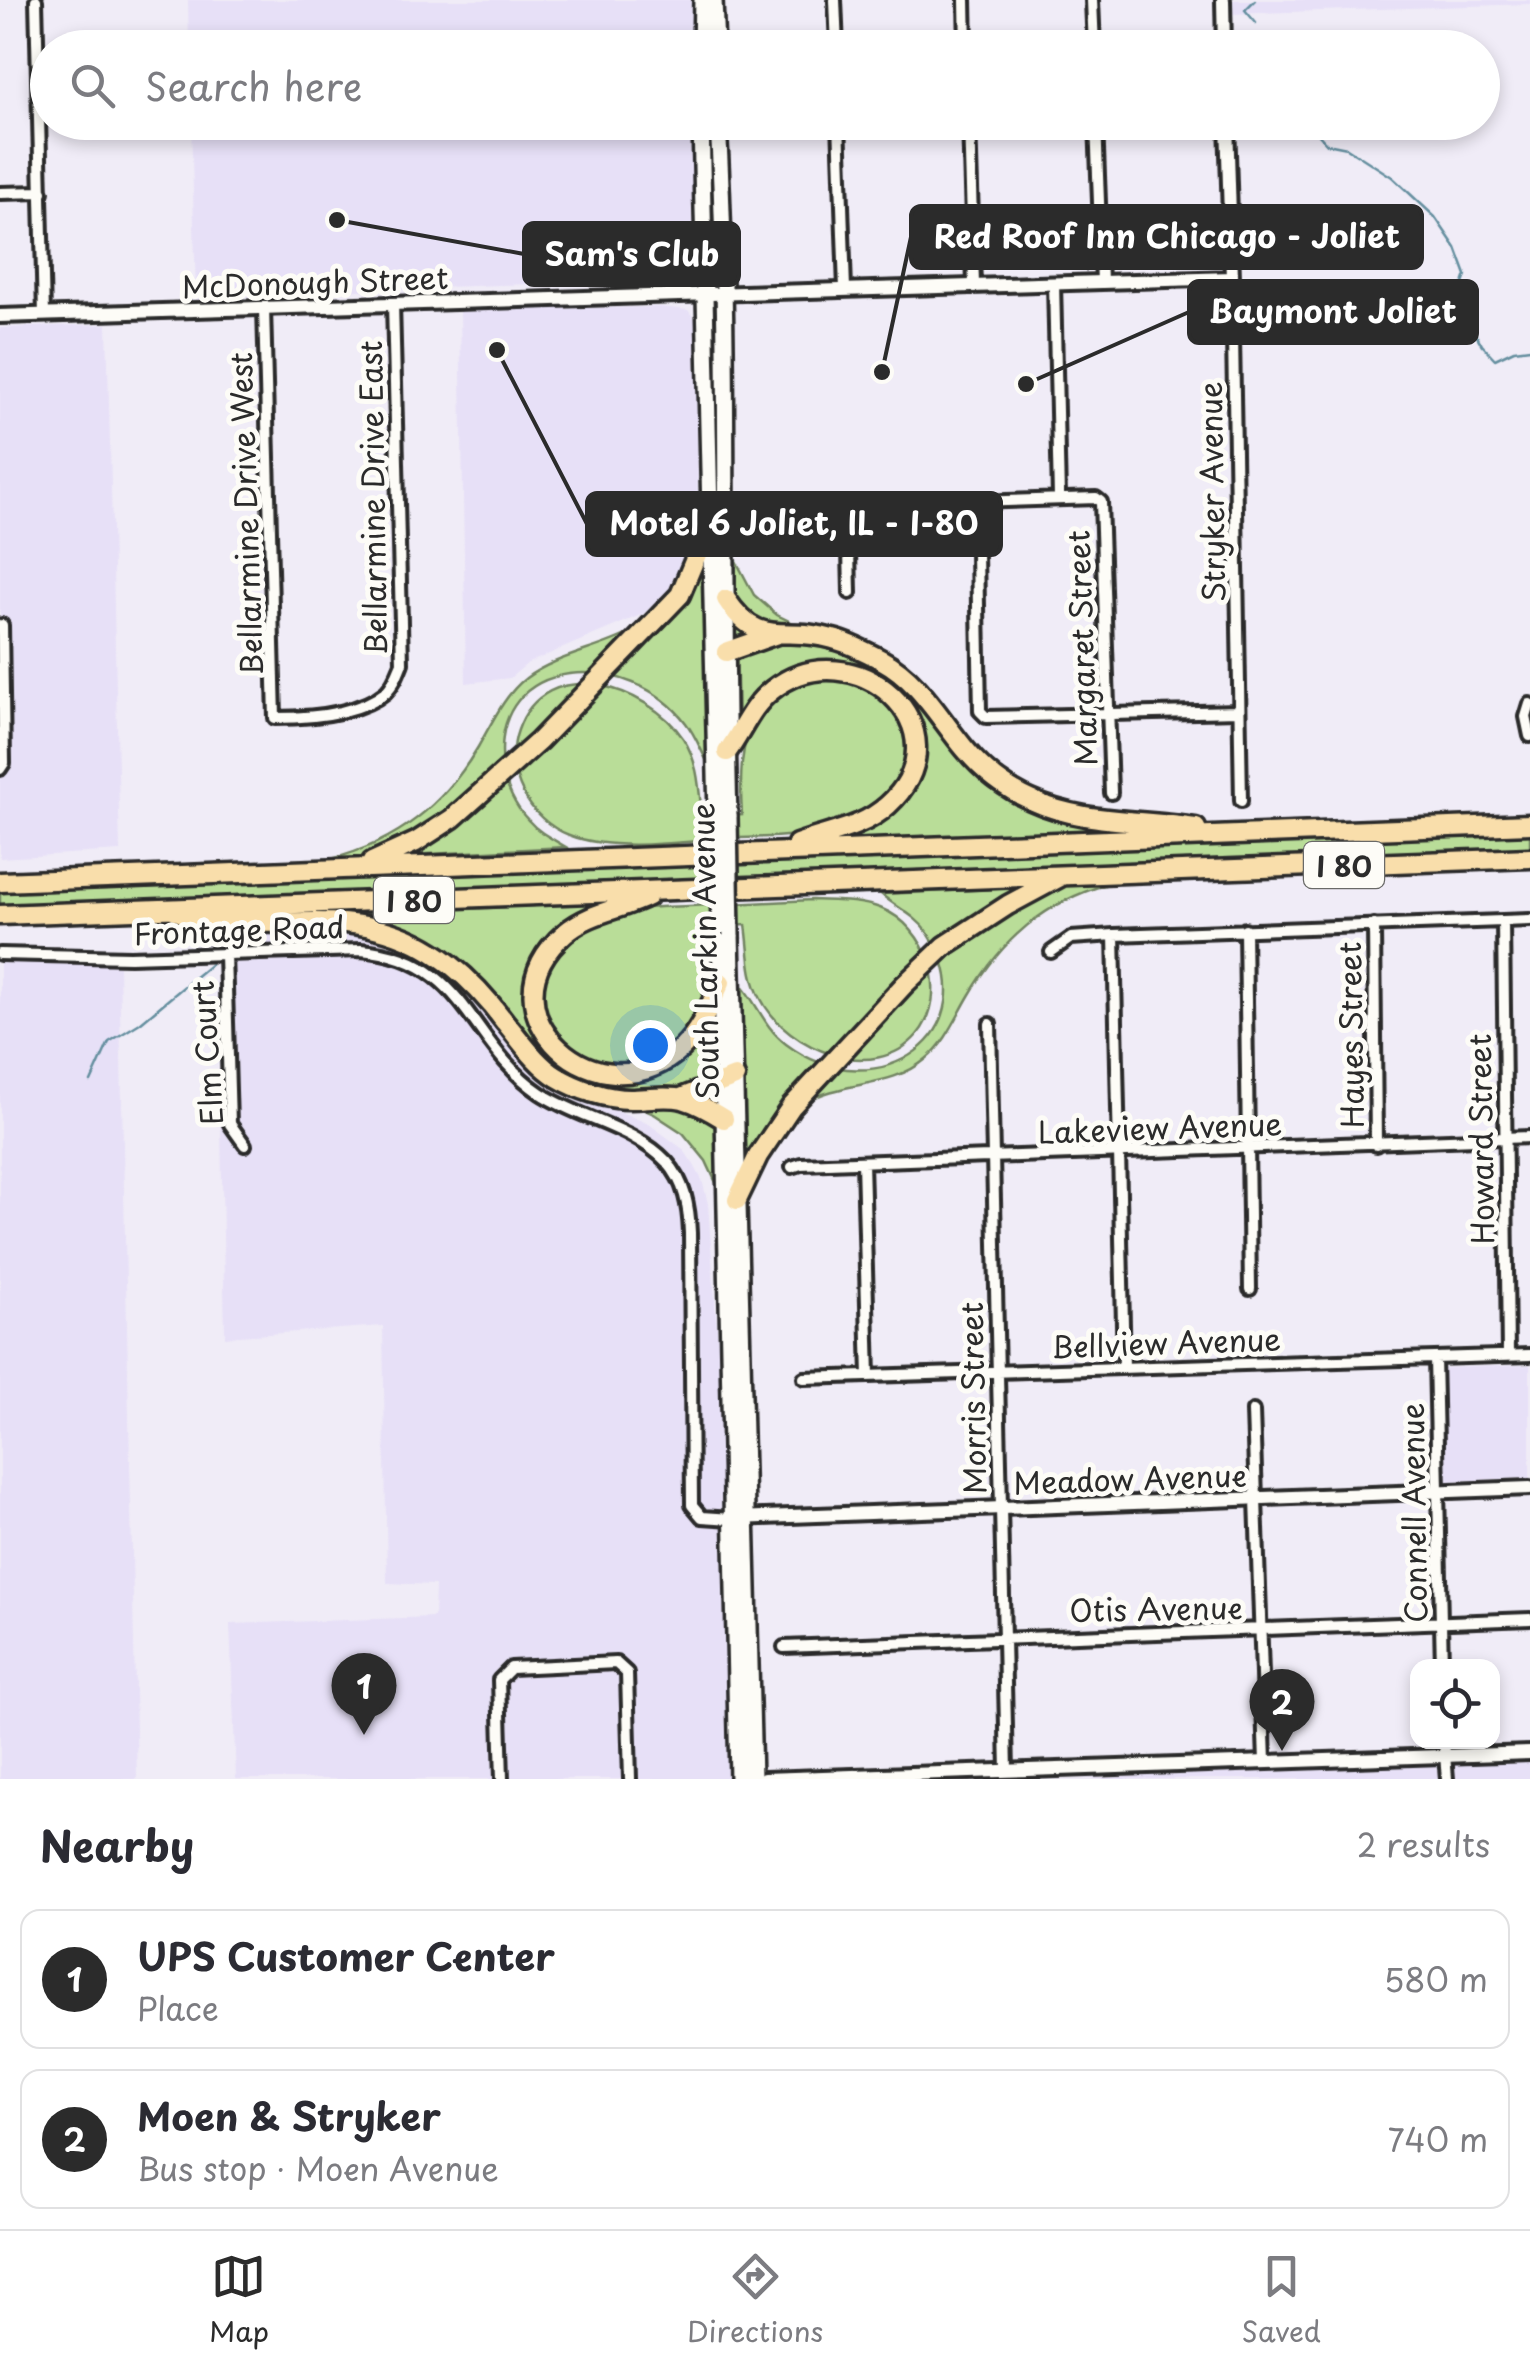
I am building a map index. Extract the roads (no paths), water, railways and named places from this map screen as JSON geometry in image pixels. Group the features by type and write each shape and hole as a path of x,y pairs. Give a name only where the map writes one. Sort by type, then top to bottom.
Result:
{"highway":[{"path":"344,868 378,861 416,842 462,812 510,770 680,595 710,523"},
{"path":"726,599 747,626 777,634 834,639 896,669 923,694 968,753 996,778 1030,800 1091,818 1158,822 1241,835"},
{"path":"726,652 777,634"},
{"path":"727,752 768,692 797,675 814,671 849,672 875,681 896,698 909,718 914,740 913,764 890,804 862,822 777,852"},
{"name":"I 80","path":"0,882 1530,824"},
{"name":"I 80","path":"0,915 1530,858"},
{"path":"738,1200 758,1156 791,1107 904,985 945,946 1062,876"},
{"path":"658,891 587,918 554,943 534,988 535,1012 543,1033 561,1053 589,1068 636,1072 655,1066 682,1048 704,1018 721,982"},
{"path":"170,909 198,920 337,922 401,936 439,955 468,978 534,1058 558,1078 599,1094 624,1099 681,1098 729,1080"},
{"path":"681,1098 724,1119"}],"main road":[{"path":"701,30 702,0"},
{"path":"714,0 715,30"},
{"name":"South Larkin Avenue","path":"702,140 710,523 729,1080 724,1119 753,1779"},
{"name":"South Larkin Avenue","path":"719,140 725,293 727,752 723,818"},
{"name":"South Larkin Avenue","path":"725,930 721,982 738,1200 738,1779"}],"street":[{"path":"36,0 37,30"},
{"path":"836,0 837,30"},
{"path":"965,0 966,30"},
{"path":"1092,0 1093,30"},
{"path":"1223,0 1224,30"},
{"path":"40,140 44,315"},
{"path":"840,140 844,289"},
{"path":"970,140 974,285"},
{"path":"1097,140 1102,282"},
{"name":"Stryker Avenue","path":"1228,140 1241,801"},
{"path":"0,193 42,192"},
{"name":"McDonough Street","path":"0,316 1232,278"},
{"path":"767,508 1059,498 1054,283"},
{"name":"Bellarmine Drive East","path":"275,718 320,716 369,702 387,691 402,664 393,303"},
{"name":"Bellarmine Drive West","path":"264,308 275,718"},
{"name":"Margaret Street","path":"1059,498 1092,497 1101,502 1111,793"},
{"path":"976,501 980,710 986,717 1240,711"},
{"path":"848,506 850,593"},
{"path":"1,768 2,625"},
{"path":"1530,704 1526,717 1530,736"},
{"path":"1052,952 1072,938 1114,935 1530,920"},
{"name":"Howard Street","path":"1503,921 1508,1355"},
{"name":"Hayes Street","path":"1374,925 1376,1144"},
{"path":"1244,929 1250,1289"},
{"path":"1114,935 1124,1368"},
{"name":"Frontage Road","path":"0,954 99,957 348,949 384,952 410,961 447,986 504,1058 536,1090 640,1141 667,1162 680,1180 689,1211 692,1505 702,1517 739,1518"},
{"name":"Elm Court","path":"225,954 230,1124 244,1145"},
{"name":"Morris Street","path":"990,1024 1007,1771"},
{"name":"Lakeview Avenue","path":"792,1168 801,1164 1530,1137"},
{"path":"863,1162 869,1376"},
{"name":"Bellview Avenue","path":"804,1378 1530,1354"},
{"name":"Connell Avenue","path":"1434,1358 1442,1659"},
{"path":"1253,1411 1265,1762"},
{"name":"Meadow Avenue","path":"739,1518 1530,1488"},
{"name":"Otis Avenue","path":"784,1647 1530,1619"},
{"path":"502,1779 499,1680 504,1672 511,1668 616,1663 628,1673 630,1779"},
{"path":"1444,1749 1447,1779"},
{"path":"764,1779 1265,1762 1444,1749 1530,1752"}],"waterway":[{"path":"1255,0 1245,10 1256,23"},
{"path":"1323,140 1347,148 1392,177 1435,217 1456,248 1466,275 1457,302 1482,345 1495,359 1530,348"},
{"path":"91,1082 109,1042 140,1023 211,964"}],"place":[{"name":"Sam's Club","path":"337,220"},
{"name":"Motel 6 Joliet, IL - I-80","path":"497,350"},
{"name":"Red Roof Inn Chicago - Joliet","path":"882,372"},
{"name":"Baymont Joliet","path":"1026,384"},
{"name":"UPS Customer Center","path":"364,1735"},
{"name":"Moen & Stryker","path":"1282,1751"}]}
